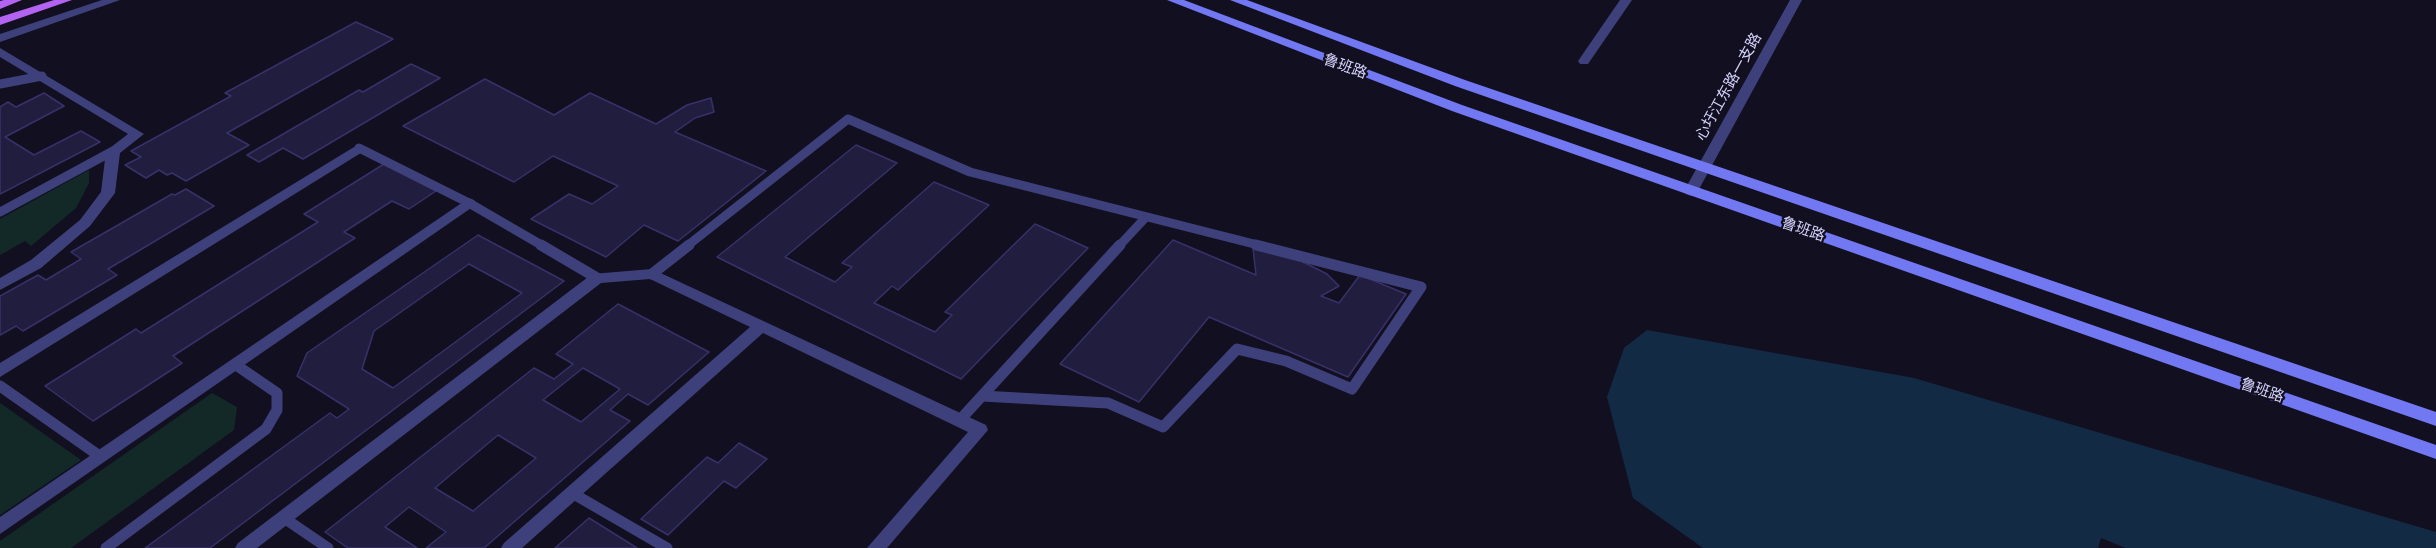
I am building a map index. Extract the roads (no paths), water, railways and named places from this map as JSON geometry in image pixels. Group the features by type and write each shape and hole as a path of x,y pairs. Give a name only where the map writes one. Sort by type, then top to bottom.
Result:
{"main road":[{"path":"0,5 16,0"},
{"path":"0,21 66,0"},
{"name":"鲁班路","path":"1173,0 1401,87 1691,191 2436,452"},
{"name":"鲁班路","path":"1236,0 1460,83 2436,420"}],"street":[{"path":"0,38 114,0"},
{"path":"1584,61 1626,0"},
{"name":"心圩江东路一支路","path":"1691,191 1796,0"},
{"path":"0,52 138,134 112,151 108,193 99,208 62,244 0,285"},
{"path":"0,370 359,148"},
{"path":"0,527 469,203"},
{"path":"244,548 597,278 652,274 980,430 876,548"},
{"path":"510,548 761,326"}],"lane":[{"path":"0,84 42,76"},
{"path":"652,274 848,119 970,172 1421,287 1352,389 1286,361 1237,350 1164,427 1108,403 982,396"},
{"path":"359,148 469,203 597,278"},
{"path":"0,212 112,151"},
{"path":"959,421 1146,217"},
{"path":"106,548 266,429 277,410 277,393 236,365"},
{"path":"0,386 101,457"},
{"path":"572,493 667,548"},
{"path":"284,518 328,548"}],"water":[{"path":"1647,330 1914,378 2436,532 2436,548 2126,548 2101,538 2098,548 1703,548 1633,498 1607,397 1624,348"}]}
